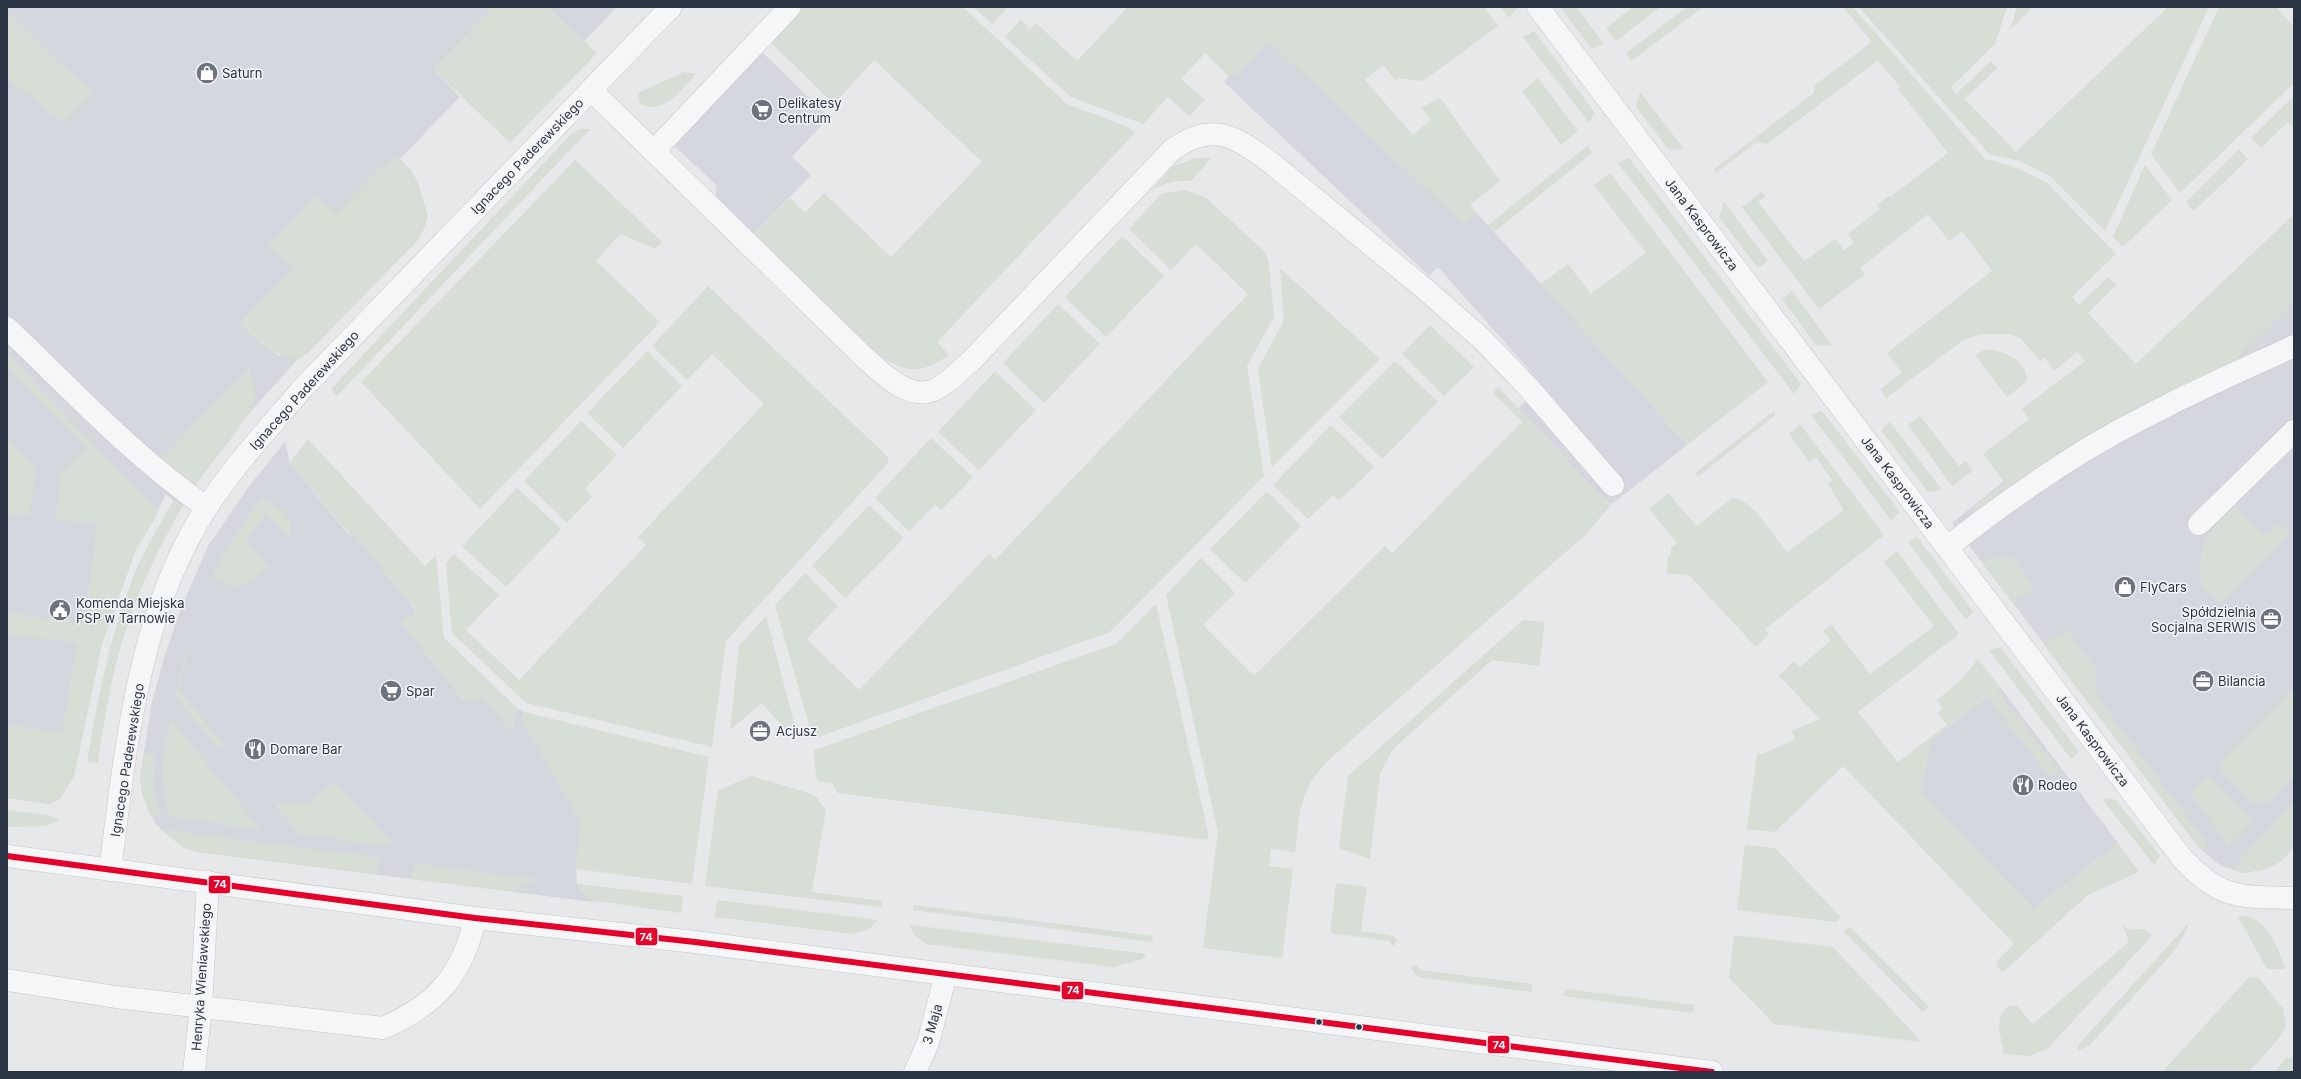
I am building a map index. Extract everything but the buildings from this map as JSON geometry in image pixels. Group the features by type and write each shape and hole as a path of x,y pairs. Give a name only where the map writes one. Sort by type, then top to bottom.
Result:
{"street":[{"name":"Ignacego Paderewskiego","path":"110,870 130,723 155,619 174,570 206,507 266,429 302,389 671,7"},
{"path":"654,151 790,7"},
{"name":"Jana Kasprowicza","path":"1538,7 2182,858 2196,873 2212,885 2241,896 2294,898"},
{"path":"591,90 865,358 889,379 905,388 919,392 933,391 946,384 970,361 1172,150 1189,138 1208,134 1231,136 1248,145 1270,162 1425,289 1483,340 1528,387 1613,485"},
{"path":"7,328 131,446 177,486 206,507"},
{"path":"1948,547 1988,516 2083,452 2202,390 2294,346"},
{"path":"2199,524 2294,431"},
{"path":"7,856 474,918 702,943 1712,1072"},
{"name":"Henryka Wieniawskiego","path":"194,1072 201,1006 208,882"},
{"path":"7,980 116,997 383,1028 409,1017 441,991 459,967 470,942 474,918"},
{"name":"3 Maja","path":"915,1072 928,1043 946,974"}],"shaded area":[{"path":"7,7 494,7 433,69 460,97 240,323 261,343 278,355 298,359 251,411 208,465 182,507 166,495 134,554 102,644 74,776 60,799 50,804 7,798"},
{"path":"494,7 552,7 551,11 597,53 510,143 433,69"},
{"path":"552,7 617,7 584,41 551,11"},
{"path":"801,7 963,7 1067,104 1128,127 1135,133 937,342 949,355 930,366 914,369 905,368 888,361 878,354 753,235 790,198 805,213 824,193 891,257 982,162 874,60 834,104 769,41"},
{"path":"974,7 1008,7 992,24"},
{"path":"1128,7 1484,7 1498,26 1423,81 1398,78 1396,81 1383,65 1365,80 1413,135 1431,120 1421,108 1440,98 1500,181 1470,205 1476,212 1464,225 1269,42 1237,76 1232,73 1229,76 1205,53 1181,79 1205,100 1189,116 1168,97 1143,124 1071,97 1005,37 1021,19 1030,29 1036,23 1077,61"},
{"path":"1501,7 1516,7 1517,8 1509,18"},
{"path":"1560,7 1576,7 1604,44 1592,49"},
{"path":"1633,7 1660,7 1616,41 1606,28"},
{"path":"1687,7 1703,7 1631,61 1626,53"},
{"path":"1843,7 1853,7 1985,159 2012,166 2046,182 2116,254 2072,297 2079,305 2108,277 2116,285 2088,313 2136,364 2294,214 2294,302 2229,366 2077,442 1974,512 1971,509 2005,483 1983,454 2029,419 2022,409 2085,361 2077,352 2054,371 2045,358 2040,361 2020,338 2009,334 1980,334 1962,341 1886,398 1880,389 1902,373 1887,353 1992,271 1962,231 1949,241 1928,214 1860,268 1865,274 1819,309 1742,207 1762,192 1765,197 1758,202 1804,261 1835,239 1844,250 1854,243 1848,234 1880,209 1877,205 1888,196 1890,197 1948,153 1898,89 1900,87 1878,60 1767,144 1757,142 1716,173 1714,169 1814,93 1815,85 1872,42"},
{"path":"1859,7 2007,7 1995,44 1951,87 1956,94 1991,61 1997,68 1965,99 2016,152 2168,7 2209,7 2105,231 2050,176 2019,161 1989,154"},
{"path":"2017,7 2033,7 2010,30"},
{"path":"2219,7 2276,7 2294,27 2294,83 2180,193 2151,154"},
{"path":"7,11 61,64 94,92 64,123 7,79"},
{"path":"1534,31 1595,113 1589,123 1523,37"},
{"path":"1269,41 1464,224 1476,212 1687,445 1612,504 1598,493 1518,408 1537,390 1527,377 1531,372 1438,267 1429,276 1224,82 1232,72 1237,76"},
{"path":"760,50 829,117 792,157 811,175 753,235 716,200 716,185 674,145"},
{"path":"684,72 696,74 672,99 665,104 657,106 649,107 640,104 638,94 642,91"},
{"path":"1538,78 1578,131 1561,145 1522,91"},
{"path":"1640,92 1684,149 1669,150 1636,107"},
{"path":"2294,96 2294,128 2288,122 2261,148 2251,138"},
{"path":"581,129 590,129 337,396 331,389 571,134"},
{"path":"1588,145 1592,153 1494,232 1488,225"},
{"path":"2239,149 2248,159 2194,211 2186,202"},
{"path":"397,156 411,170 418,183 428,216 425,227 418,240 307,354 298,359 289,358 273,351 240,323 292,269 268,246 316,195 336,213 381,167"},
{"path":"1195,158 1211,158 1191,181 1170,182 1151,191 1172,167"},
{"path":"1629,158 1801,384 1794,394 1618,163"},
{"path":"575,160 662,242 655,249 620,234 596,261 660,322 480,509 361,382"},
{"path":"2145,165 2172,200 2123,247 2113,237"},
{"path":"1610,173 1768,382 1687,445 1541,284 1568,264 1591,294 1646,253 1594,185"},
{"path":"1184,190 1205,197 1265,252 1269,263 1274,317 1247,366 1264,476 1110,632 813,739 775,605 805,573 838,606 807,639 859,690 989,554 995,560 1248,294 1196,244 1171,270 1129,229 1161,194"},
{"path":"1724,202 1768,261 1758,268 1719,217"},
{"path":"1122,236 1164,276 1106,337 1065,297"},
{"path":"2294,248 2294,844 2278,862 2266,869 2242,873 2221,866 2200,849 1952,523"},
{"path":"1280,268 1380,359 1272,467 1258,369 1284,320"},
{"path":"708,286 888,457 888,463 726,641 712,747 526,703 452,633 446,563 454,554 499,595 466,630 519,680 646,545 638,537 764,404 712,354 687,380 652,346"},
{"path":"1792,291 1832,345 1817,346 1782,299"},
{"path":"1058,304 1100,344 1044,403 1003,363"},
{"path":"1430,325 1474,367 1444,396 1402,354"},
{"path":"1984,350 1998,351 2013,358 2024,368 2026,382 2007,397 1975,355"},
{"path":"647,351 682,386 623,448 587,413"},
{"path":"7,353 159,511 134,554 102,644 74,776 60,799 50,804 7,798 7,725 62,732 77,643 7,634 7,613 84,623 97,524 55,519 61,472 87,447 7,367"},
{"path":"1395,361 1438,402 1382,459 1339,417"},
{"path":"249,368 254,382 255,398 247,417 195,486 160,460"},
{"path":"995,371 1036,410 979,470 938,432"},
{"path":"1498,387 1598,493 1612,504 1584,536 1333,756 1313,779 1307,789 1300,811 1295,852 1271,849 1269,866 1293,869 1282,958 1203,948 1218,833 1166,595 1201,558 1235,593 1203,625 1254,676 1385,546 1392,553 1522,422 1493,393"},
{"path":"1774,411 1775,415 1698,477 1695,473"},
{"path":"1822,411 1900,512 1891,520 1811,415"},
{"path":"1920,416 1959,466 1966,461 1972,471 1952,486 1908,425"},
{"path":"581,421 617,455 585,489 592,497 567,523 524,481"},
{"path":"1890,422 1942,490 1928,492 1881,430"},
{"path":"1800,424 1884,535 1765,629 1769,634 1756,647 1689,575 1667,573 1668,557 1671,554 1671,548 1677,543 1649,509 1668,493 1697,526 1732,498 1740,500 1756,512 1787,552 1844,510 1828,484 1832,480 1816,457 1809,462 1789,434"},
{"path":"1331,425 1374,467 1339,501 1333,495 1308,519 1273,485"},
{"path":"7,438 36,468 29,516 7,513"},
{"path":"931,438 973,477 941,510 935,505 909,531 875,498"},
{"path":"308,439 425,566 436,555 444,638 517,708 513,727 509,730 482,697 474,703 471,699 465,702 401,623 416,610 353,533 350,535 290,463"},
{"path":"285,442 290,463 349,535 353,532 416,611 401,623 465,702 471,698 482,697 513,727 517,708 524,712 522,720 581,822 576,869 577,884 590,900 601,903 197,852 184,848 156,825 142,794 140,777 152,702 164,658 181,608 208,546 249,486"},
{"path":"517,488 561,529 506,587 462,546"},
{"path":"1267,491 1301,526 1245,583 1210,549"},
{"path":"264,498 280,509 289,520 291,531 288,537 265,514 246,542 269,566 257,577 244,584 236,586 221,583 213,578 216,566 259,500"},
{"path":"173,501 182,507 153,563 128,623 113,676 98,763 87,762 106,664 120,615 141,559"},
{"path":"869,505 904,538 845,598 812,566"},
{"path":"2235,505 2266,536 2279,524 2290,534 2220,604 2201,585 2200,571 2202,549 2210,532"},
{"path":"1917,537 1973,611 1966,620 1908,542"},
{"path":"1897,551 1959,634 1858,712 1898,762 1947,725 1938,713 1943,708 1937,700 1961,680 1978,659 2000,687 1997,690 2059,770 2050,778 1987,697 1931,740 1921,793 2033,909 2118,843 2139,872 2088,895 2002,973 1996,965 1998,960 2014,944 1843,766 1775,832 1747,829 1757,753 1763,754 1795,739 1792,731 1820,719 1779,676 1794,661 1800,667 1831,640 1823,631 1831,624 1870,674 1934,626 1884,562"},
{"path":"2012,556 2035,588 2013,604 1981,561"},
{"path":"1156,604 1208,832 1208,840 838,793 832,783 819,781 816,778 814,750 1116,644"},
{"path":"766,616 794,723 786,730 762,703 730,730 739,646"},
{"path":"1523,620 1545,622 1539,666 1492,660 1393,749 1380,774 1370,859 1339,848 1348,776"},
{"path":"2066,629 2096,668 2095,693 2208,844 2205,850 2200,849 2044,645"},
{"path":"190,643 179,690 227,748 217,748 175,696 185,654"},
{"path":"2000,647 2079,752 2071,759 1989,650"},
{"path":"2000,687 2118,843 2033,909 1921,793 1931,740"},
{"path":"2294,688 2294,775 2268,804 2253,803 2220,769 2222,759"},
{"path":"524,712 709,757 692,884 576,869 581,822 522,720"},
{"path":"170,719 262,830 170,817 164,791 162,768"},
{"path":"144,752 155,755 153,788 161,817 150,815 144,798 142,770"},
{"path":"2210,775 2254,821 2229,847 2190,794"},
{"path":"752,776 809,793 816,797 826,810 812,892 882,901 881,907 705,886 718,790"},
{"path":"335,781 392,842 391,847 299,834 272,802 306,804"},
{"path":"2106,798 2116,800 2160,856 2154,865 2103,800"},
{"path":"2294,801 2295,841 2289,853 2275,865 2258,871 2240,872 2231,870"},
{"path":"7,810 47,815 60,820 45,826 7,827"},
{"path":"160,829 381,858 377,874 197,852 184,848"},
{"path":"1745,845 1775,848 1841,917 1836,922 1737,910"},
{"path":"415,863 537,879 513,891 411,879"},
{"path":"1336,883 1367,887 1361,931 1393,936 1397,941 1393,946 1389,941 1330,933"},
{"path":"577,884 683,896 681,913 590,900"},
{"path":"717,900 878,920 868,930 852,934 715,917"},
{"path":"914,905 1153,936 1152,942 913,910"},
{"path":"2247,916 2255,919 2267,930 2276,945 2285,969 2267,969 2238,917"},
{"path":"2189,923 2185,934 2174,951 2090,1045 2077,1051 2079,1044"},
{"path":"910,925 1147,954 1140,960 1114,967 926,944 914,935"},
{"path":"2123,925 2129,930 2144,929 2152,936 2047,1049 2029,1056 2004,1054 1999,1028 1999,1022 2003,1011 2008,1006 2017,1006 2033,1024 2129,942"},
{"path":"1850,927 1929,1007 1923,1012 1844,932"},
{"path":"1734,935 1833,947 1922,1042 1774,1024 1729,978"},
{"path":"1416,965 1421,970 1532,984 1532,992 1418,977 1410,967"},
{"path":"2249,977 2259,978 2283,1009 2286,1026 2279,1038 2249,1072 2162,1072"},
{"path":"1566,989 1694,1005 1693,1013 1563,996"},
{"path":"2294,1056 2294,1072 2274,1072 2286,1058"}],"transit line":[{"name":"74","path":"7,856 475,918 695,942 1712,1072"}],"place":[{"name":"Saturn","path":"207,73"},
{"name":"Delikatesy Centrum","path":"762,110"},
{"name":"FlyCars","path":"2125,587"},
{"name":"Komenda Miejska PSP w Tarnowie","path":"60,610"},
{"name":"Spółdzielnia Socjalna SERWIS","path":"2271,619"},
{"name":"Bilancia","path":"2203,681"},
{"name":"Spar","path":"391,691"},
{"name":"Acjusz","path":"760,731"},
{"name":"Domare Bar","path":"255,749"},
{"name":"Rodeo","path":"2023,785"}]}
